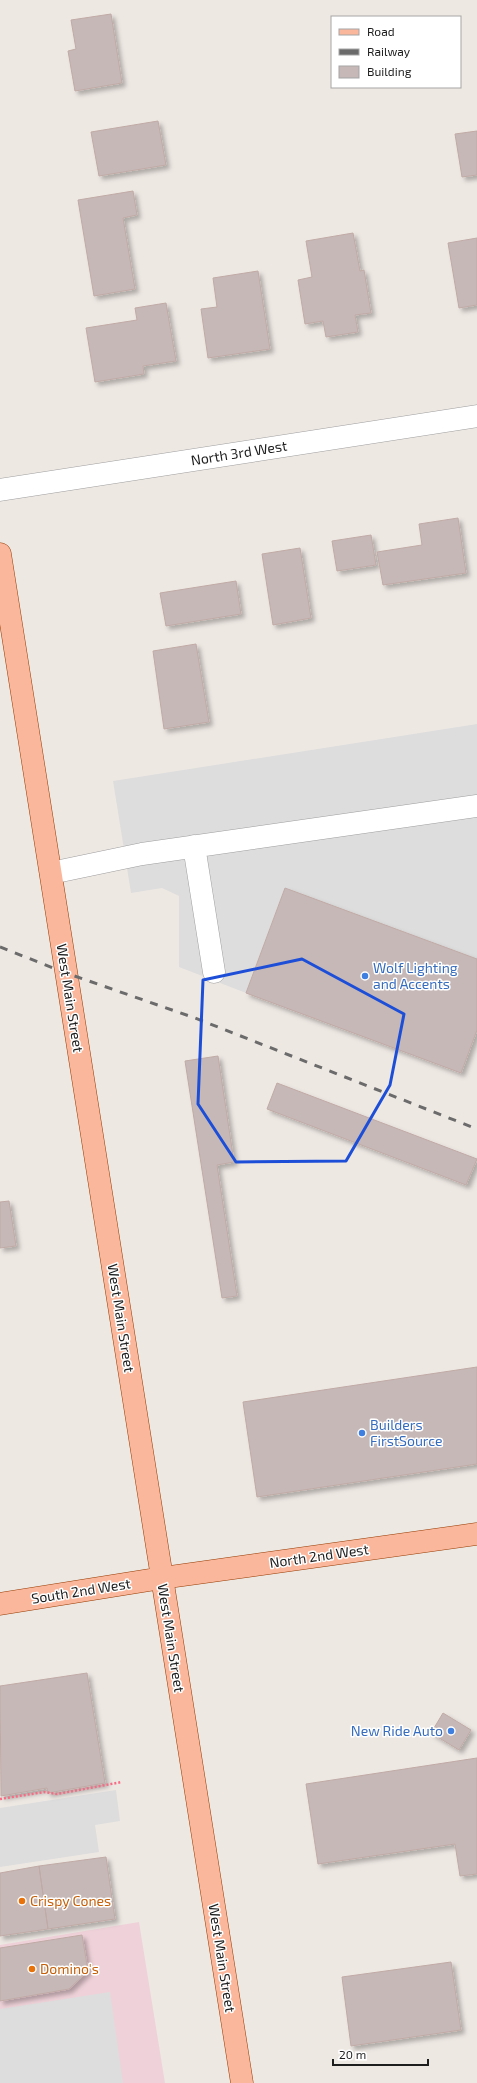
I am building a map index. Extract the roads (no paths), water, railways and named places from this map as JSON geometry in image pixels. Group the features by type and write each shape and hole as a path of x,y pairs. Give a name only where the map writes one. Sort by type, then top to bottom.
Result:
{"main road":[{"name":"West Main Street","path":"0,554 242,2083"},
{"name":"North 2nd West","path":"162,1578 477,1534"},
{"name":"South 2nd West","path":"0,1604 162,1578"}],"street":[{"name":"North 3rd West","path":"0,490 477,416"},
{"path":"50,873 142,854 477,806"},
{"path":"194,846 214,972"}],"railway":[{"path":"0,947 66,973 195,1018 477,1129"}],"place":[{"name":"Wolf Lighting and Accents","path":"365,976"},
{"name":"Builders FirstSource","path":"362,1433"},
{"name":"New Ride Auto","path":"451,1731"},
{"name":"Crispy Cones","path":"22,1901"},
{"name":"Domino's","path":"32,1969"}]}
